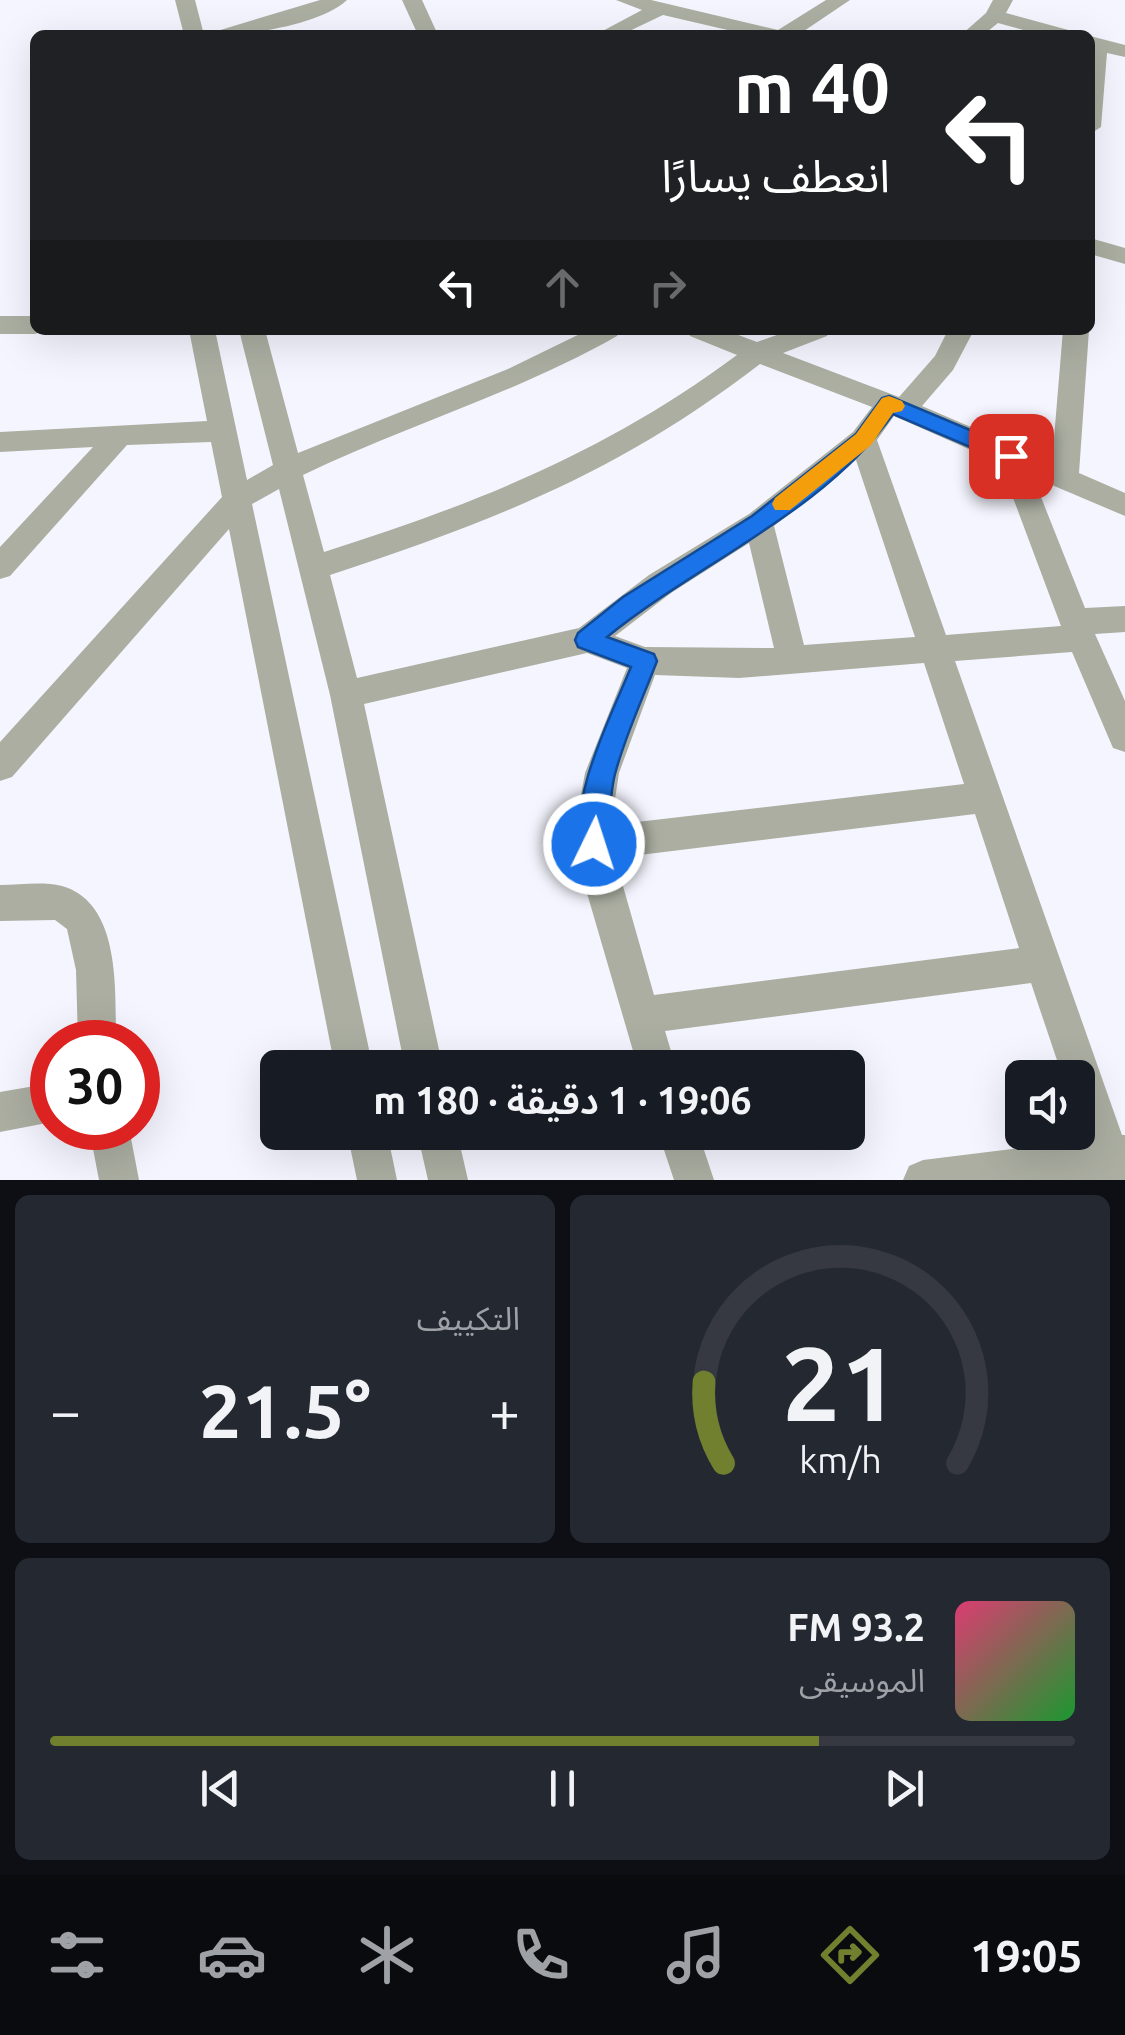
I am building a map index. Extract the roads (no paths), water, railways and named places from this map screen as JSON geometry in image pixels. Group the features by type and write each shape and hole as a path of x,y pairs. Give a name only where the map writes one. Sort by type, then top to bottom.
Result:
{"street":[{"path":"185,0 193,30"},
{"path":"238,30 303,7 337,0"},
{"path":"412,0 426,30"},
{"path":"626,0 753,30"},
{"path":"801,30 840,0"},
{"path":"616,30 662,8"},
{"path":"976,30 999,8 1053,30"},
{"path":"1095,43 1125,51"},
{"path":"1095,247 1125,256"},
{"path":"0,325 30,324"},
{"path":"203,335 350,1050"},
{"path":"253,335 346,695 420,1050"},
{"path":"0,766 239,498 286,468 524,377 599,335"},
{"path":"712,335 896,406 1125,505"},
{"path":"316,567 453,523 523,494 659,421 736,372 758,352 804,335"},
{"path":"346,695 437,671 586,640 632,604 760,522 863,440 940,370 956,348 960,335"},
{"path":"1065,479 1076,335"},
{"path":"0,442 196,430 222,433"},
{"path":"6,553 118,437"},
{"path":"863,440 1117,1164 924,1180"},
{"path":"1011,456 1078,630 1125,737"},
{"path":"760,522 792,660"},
{"path":"586,640 645,661 738,664 935,648 1078,630 1125,619"},
{"path":"645,661 602,773 593,822 594,844 651,1050"},
{"path":"594,844 987,797"},
{"path":"0,904 62,904 77,913 92,955 96,1020"},
{"path":"640,1016 1044,963"},
{"path":"0,1112 30,1107"},
{"path":"113,1150 119,1180"},
{"path":"371,1150 377,1180"},
{"path":"442,1150 448,1180"},
{"path":"684,1150 694,1180"}]}
